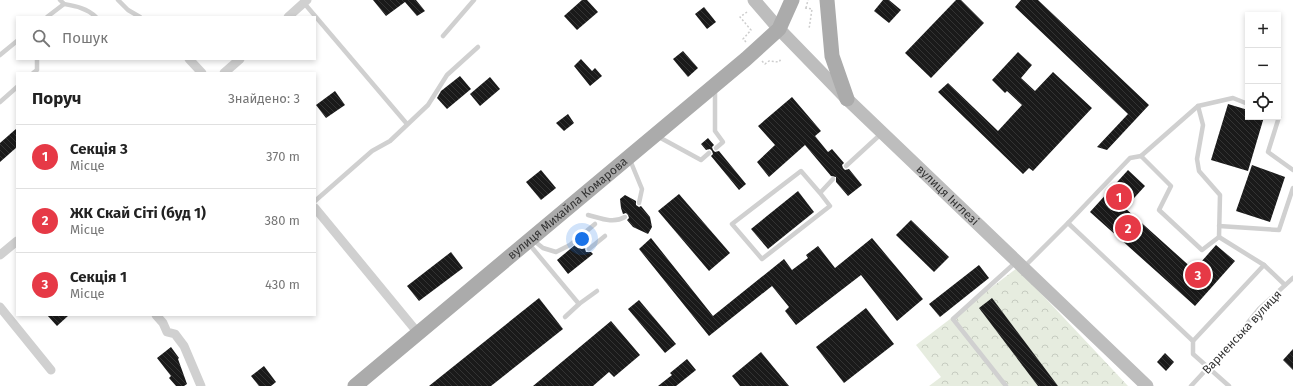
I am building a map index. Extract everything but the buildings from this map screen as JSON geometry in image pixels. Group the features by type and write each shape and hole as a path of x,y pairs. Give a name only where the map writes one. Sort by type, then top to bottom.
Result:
{"main road":[{"name":"вулиця Інглезі","path":"754,0 779,29 847,99 1147,386"},
{"path":"779,29 792,0"},
{"path":"826,0 832,56 847,99"},
{"name":"вулиця Михайла Комарова","path":"355,386 656,135 779,29"}],"street":[{"path":"289,16 306,1"},
{"path":"190,60 201,72"},
{"path":"225,72 239,60"},
{"path":"316,209 418,333"},
{"path":"0,255 16,242"},
{"path":"0,307 51,370"},
{"path":"157,316 162,321 167,332 175,334 184,346 201,386"}],"lane":[{"path":"118,0 136,16"},
{"path":"443,36 474,0"},
{"path":"306,1 407,124"},
{"path":"48,16 62,2 78,6 91,12 95,16"},
{"path":"0,55 16,42"},
{"path":"316,200 372,151 390,141 428,105 447,74 478,46"},
{"path":"34,72 37,70 37,60"},
{"path":"715,85 715,131 723,142 716,148"},
{"path":"0,102 16,88"},
{"path":"1006,386 953,319 1020,265 1068,223 1130,158 1142,156 1198,106 1233,98 1245,103"},
{"path":"1142,156 1171,186 1159,210 1202,250 1219,237 1220,195 1199,171 1197,159 1203,125 1198,106"},
{"path":"1278,120 1268,152 1293,170"},
{"path":"846,166 882,133"},
{"path":"656,135 701,160 709,154"},
{"path":"628,158 642,189 639,204"},
{"path":"801,171 820,192 830,206 762,259 732,224 801,171"},
{"path":"820,192 833,179"},
{"path":"1220,226 1279,230 1293,188"},
{"path":"588,215 613,221 625,217"},
{"path":"1068,223 1193,341"},
{"path":"529,241 543,248 556,252 566,250 595,224"},
{"path":"589,249 605,236"},
{"path":"1219,237 1264,265 1285,285"},
{"path":"529,241 579,304"},
{"path":"1229,386 1193,354 1193,341 1264,265"},
{"name":"Варненська вулиця","path":"1191,386 1238,335 1259,309 1293,278"},
{"path":"565,317 579,304 597,291"}],"path":[{"path":"808,0 806,8 812,9 809,29"},
{"path":"746,42 743,39 751,30 740,17 747,12"},
{"path":"762,61 765,64 769,61 779,62 782,59"}],"green space":[{"path":"1017,268 1128,386 929,386 941,377 916,345"}],"place":[{"name":"Секція 3","path":"1119,197"},
{"name":"ЖК Скай Сіті (буд 1)","path":"1128,228"},
{"name":"Секція 1","path":"1198,275"}]}
